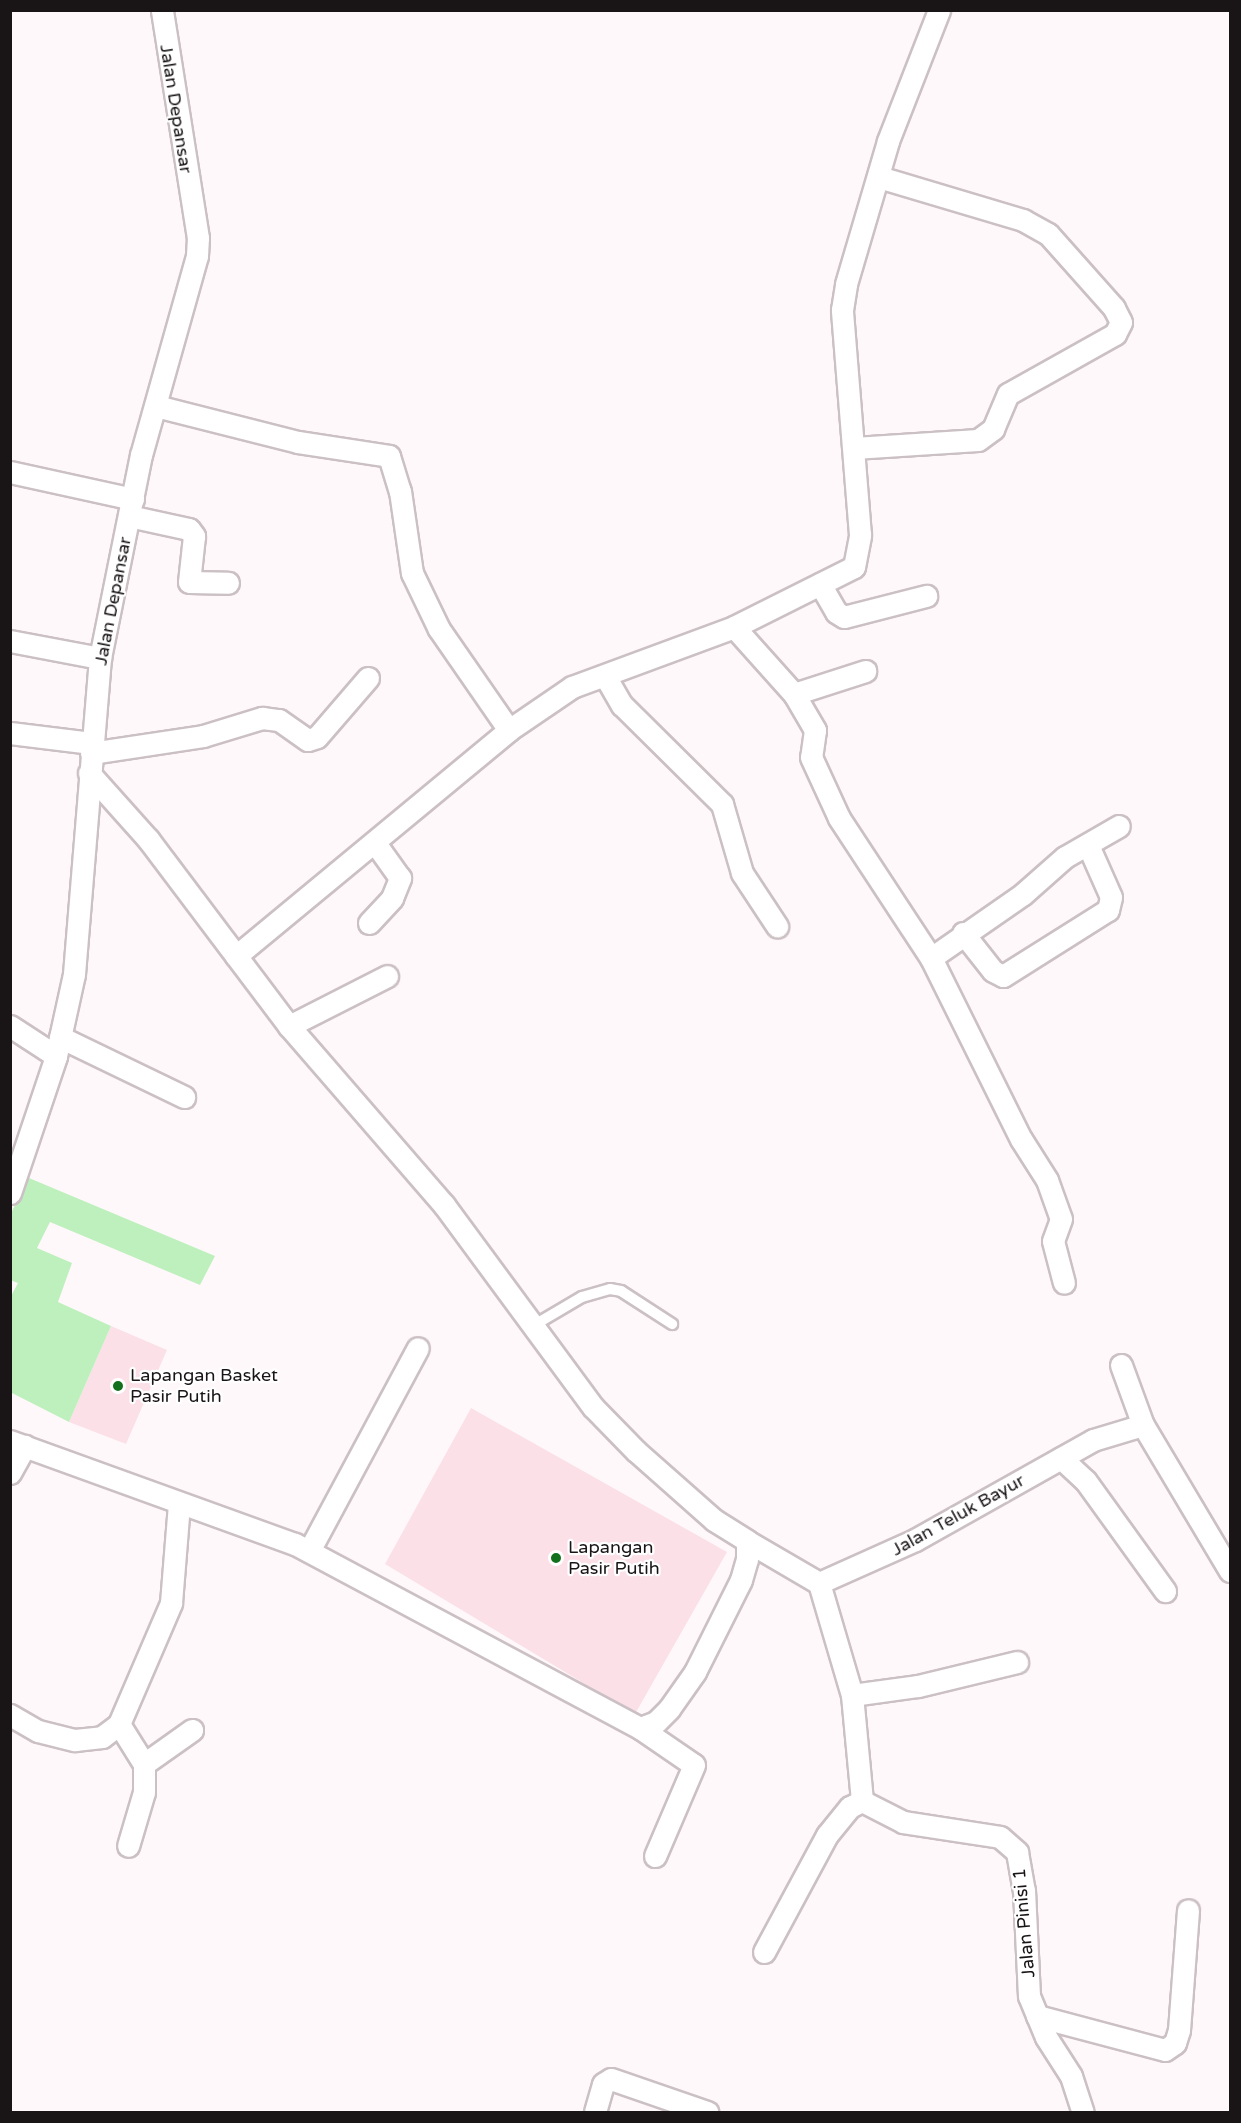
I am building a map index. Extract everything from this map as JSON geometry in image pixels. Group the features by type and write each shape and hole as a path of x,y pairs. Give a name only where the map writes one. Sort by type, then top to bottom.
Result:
{"street":[{"name":"Jalan Depansar","path":"12,1184 58,1047 74,974 90,756 100,658 131,507 156,406 193,279 198,238 162,10"},
{"path":"236,956 509,730 572,687 734,627 854,567 858,559 854,448 842,310 846,284 888,141 939,10"},
{"path":"854,448 978,440 993,429 1008,394 1031,378 1077,358 1115,334 1121,322 1114,308 1048,234 1023,220 879,177"},
{"path":"156,406 298,442 389,456 400,491 412,573 439,628 509,730"},
{"path":"10,472 131,507 189,529 194,536 189,582 228,583"},
{"path":"820,584 836,612 844,617 926,596"},
{"path":"734,627 794,694 817,733 809,752 839,818 931,958 1021,1138 1047,1180 1061,1219 1053,1241 1064,1283"},
{"path":"10,641 100,658"},
{"path":"794,694 866,671"},
{"path":"605,676 622,705 722,804 742,873 777,926"},
{"path":"10,733 90,756 203,736 262,718 279,720 308,740 317,737 368,678"},
{"path":"90,756 148,839 289,1026 444,1205 531,1327 614,1430 714,1520 819,1583 852,1695 862,1801 850,1807 827,1834 764,1952"},
{"path":"931,958 963,933 1023,894 1065,857 1119,825"},
{"path":"369,923 392,898 400,878 375,843"},
{"path":"963,933 993,971 1003,976 1108,910 1111,897 1088,845"},
{"path":"289,1026 387,976"},
{"path":"10,1026 184,1097"},
{"path":"309,1551 418,1348"},
{"path":"1121,1365 1143,1425 1230,1571"},
{"name":"Jalan Teluk Bayur","path":"819,1583 915,1540 1093,1440 1143,1425"},
{"path":"10,1473 18,1443 309,1551 640,1728 694,1765 655,1856"},
{"path":"1061,1458 1085,1480 1165,1591"},
{"path":"10,1715 38,1731 75,1740 102,1737 119,1724 171,1603 180,1503"},
{"path":"640,1728 656,1722 669,1709 695,1672 741,1580 747,1541"},
{"path":"852,1695 918,1686 1017,1662"},
{"path":"119,1724 144,1764 144,1792 128,1846"},
{"path":"144,1764 192,1730"},
{"name":"Jalan Pinisi 1","path":"862,1801 903,1822 1000,1837 1017,1852 1024,1901 1029,1996 1037,2016 1071,2076 1083,2112"},
{"path":"1037,2016 1165,2050 1174,2043 1179,2030 1188,1910"},
{"path":"594,2112 603,2084 611,2079 706,2112"}],"lane":[{"path":"531,1327 582,1297 610,1289 621,1291 672,1324"}],"shaded area":[{"name":"Lapangan Basket Pasir Putih","path":"111,1326 167,1350 126,1444 69,1422"},
{"name":"Lapangan Pasir Putih","path":"471,1408 727,1552 635,1714 385,1564"}],"building":[{"path":"29,1178 215,1256 200,1285 50,1222 37,1248 72,1263 58,1302 111,1326 69,1422 10,1392 10,1298 18,1283 10,1280 10,1215"}],"place":[{"name":"Lapangan Basket Pasir Putih","path":"118,1386"},
{"name":"Lapangan Pasir Putih","path":"556,1558"}]}
